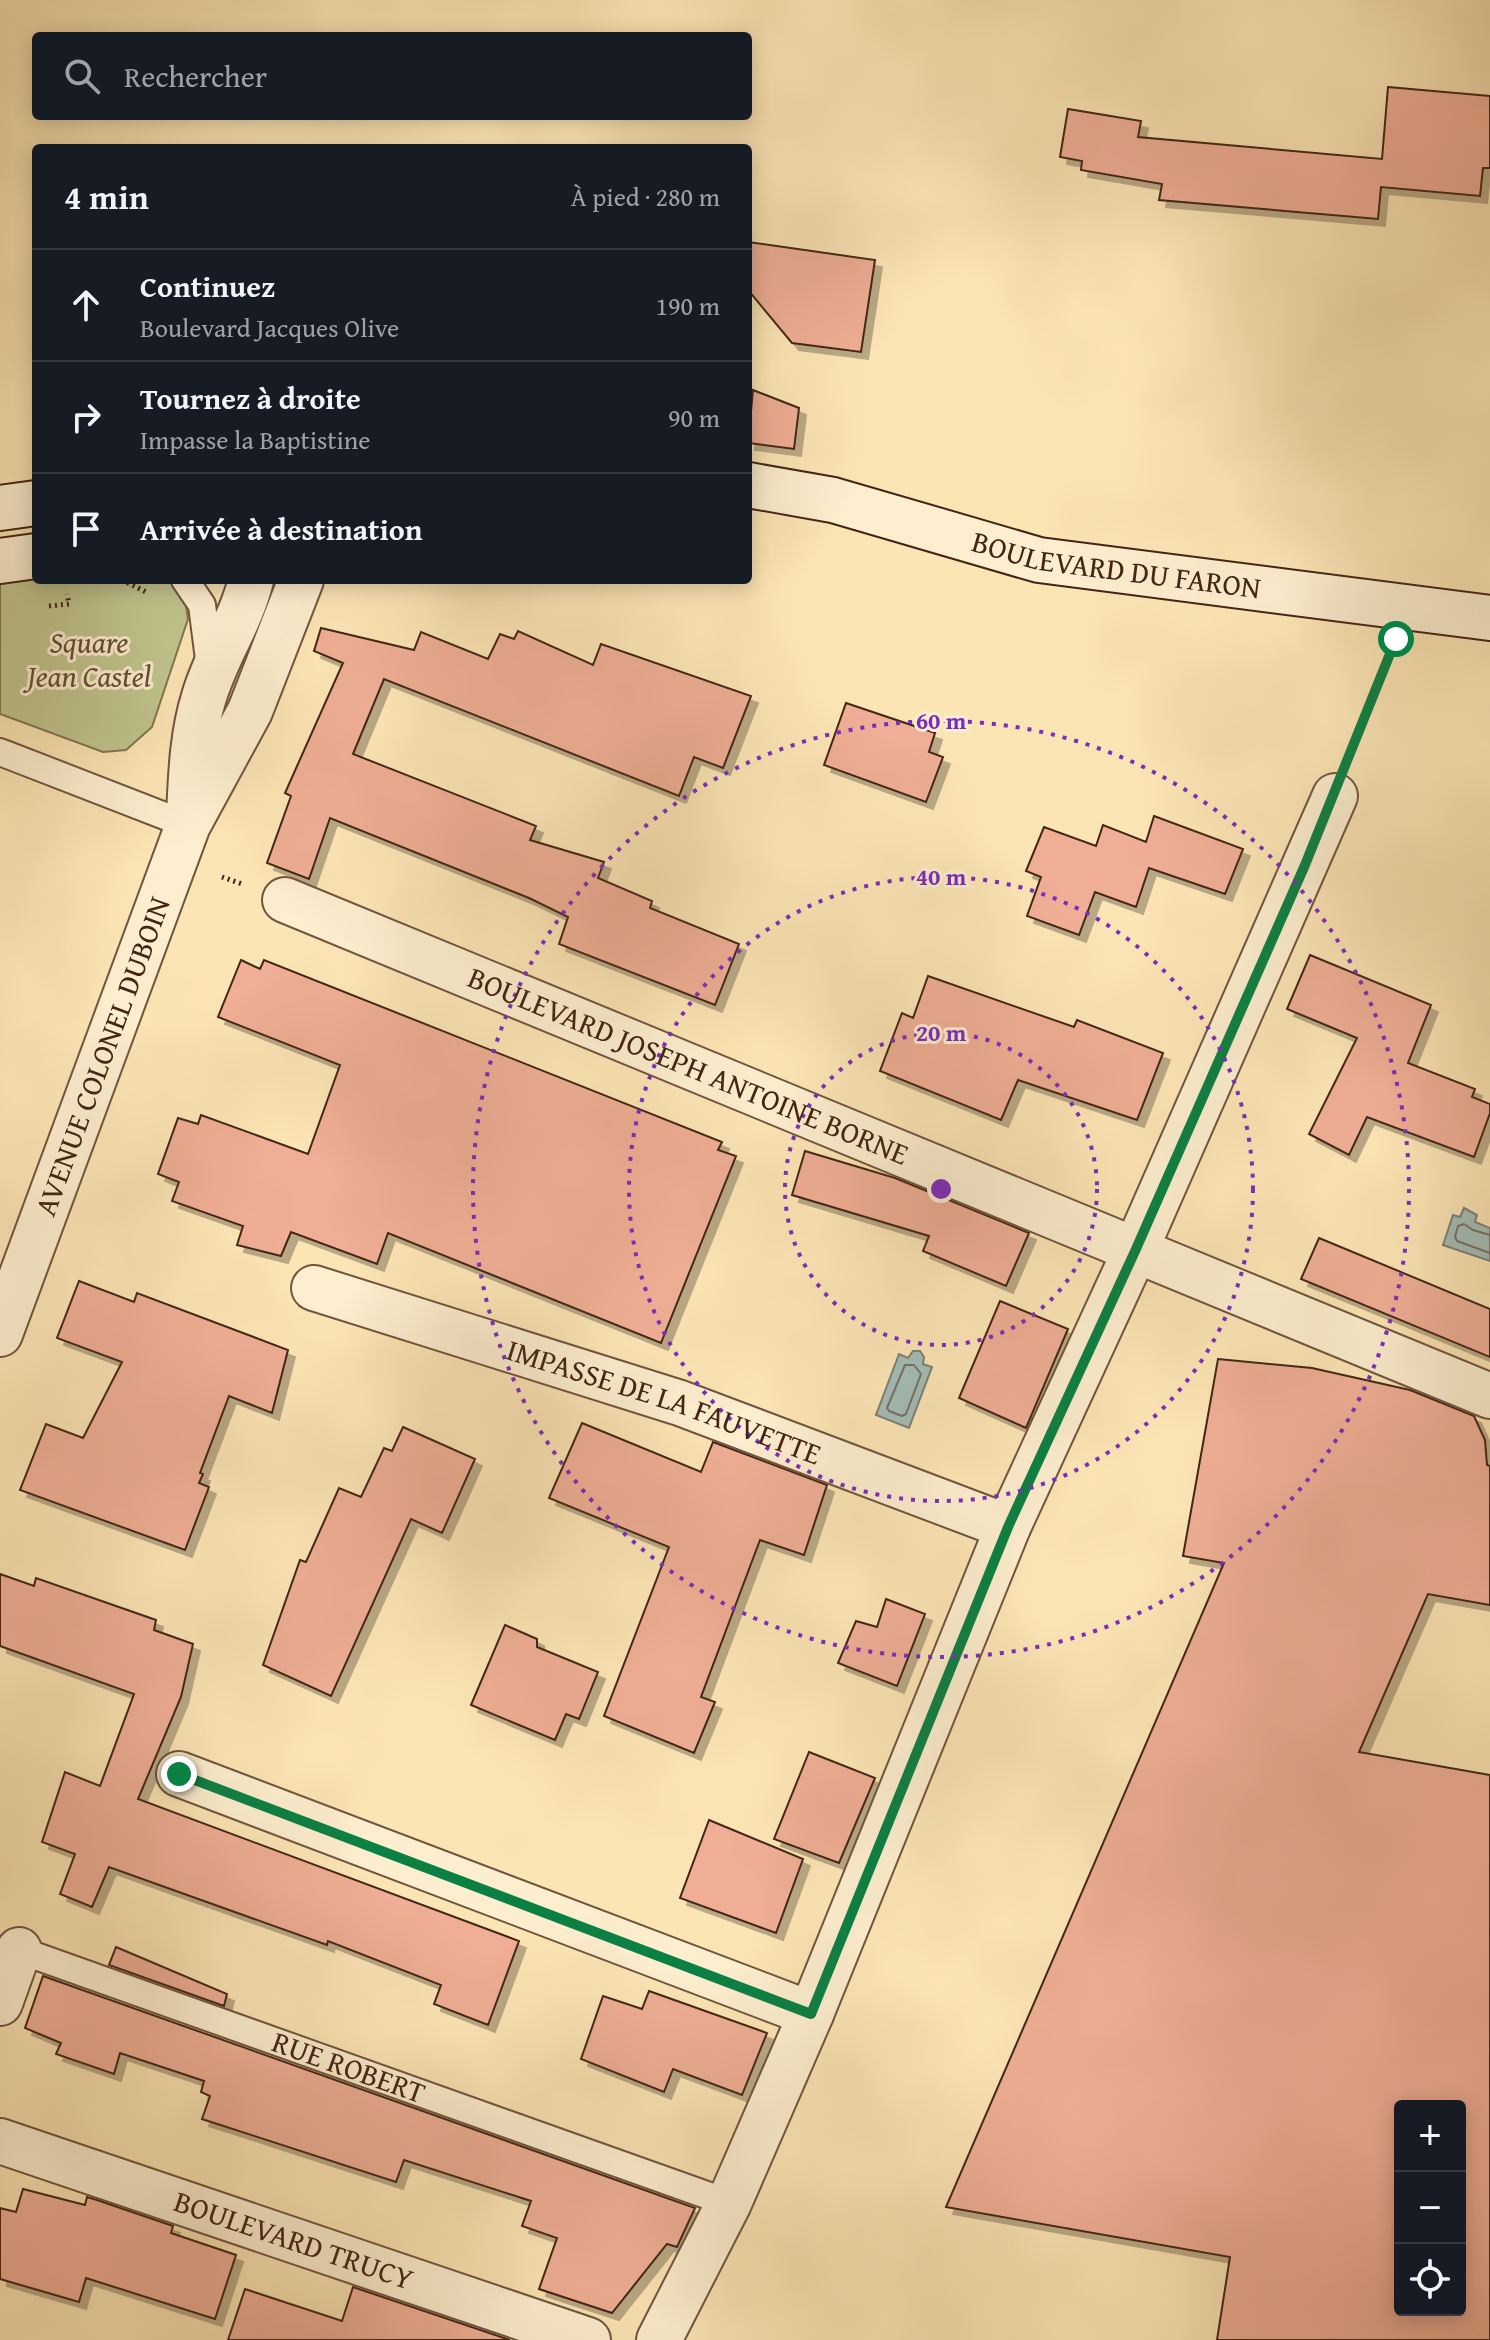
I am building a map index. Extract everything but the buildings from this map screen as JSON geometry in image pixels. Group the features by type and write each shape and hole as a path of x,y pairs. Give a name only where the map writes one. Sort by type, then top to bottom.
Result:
{"street":[{"name":"BOULEVARD DU FARON","path":"752,486 833,500 1039,560 1490,618"},
{"path":"0,508 32,504"},
{"path":"0,561 32,557"},
{"name":"AVENUE COLONEL DUBOIN","path":"188,825 193,740 211,678 241,613 250,584"},
{"name":"AVENUE COLONEL DUBOIN","path":"0,1334 188,825 250,711 299,584"},
{"path":"659,2340 729,2203 811,2014 1008,1527 1136,1249 1335,796"},
{"name":"BOULEVARD JOSEPH ANTOINE BORNE","path":"285,900 1490,1396"},
{"name":"IMPASSE DE LA FAUVETTE","path":"314,1288 680,1403 1008,1527"},
{"path":"179,1774 811,2014"},
{"name":"RUE ROBERT","path":"0,2003 19,1950"},
{"name":"BOULEVARD TRUCY","path":"0,2141 588,2340"}],"lane":[{"path":"188,584 202,605 211,678"},
{"path":"0,752 188,825"},
{"name":"RUE ROBERT","path":"19,1950 729,2203"}],"path":[{"path":"1335,796 1391,653"}],"green space":[{"name":"Square Jean Castel","path":"32,574 32,584 176,584 184,594 188,619 152,727 126,750 103,752 0,714 0,579"}],"water":[{"path":"1464,1208 1477,1215 1475,1222 1490,1228 1490,1261 1443,1245 1453,1215 1460,1217"},
{"path":"913,1351 920,1351 924,1357 923,1364 932,1367 909,1428 876,1415 899,1354 908,1358"}],"route":[{"path":"179,1774 811,2014 1008,1527 1136,1249 1305,865 1396,639"}]}
